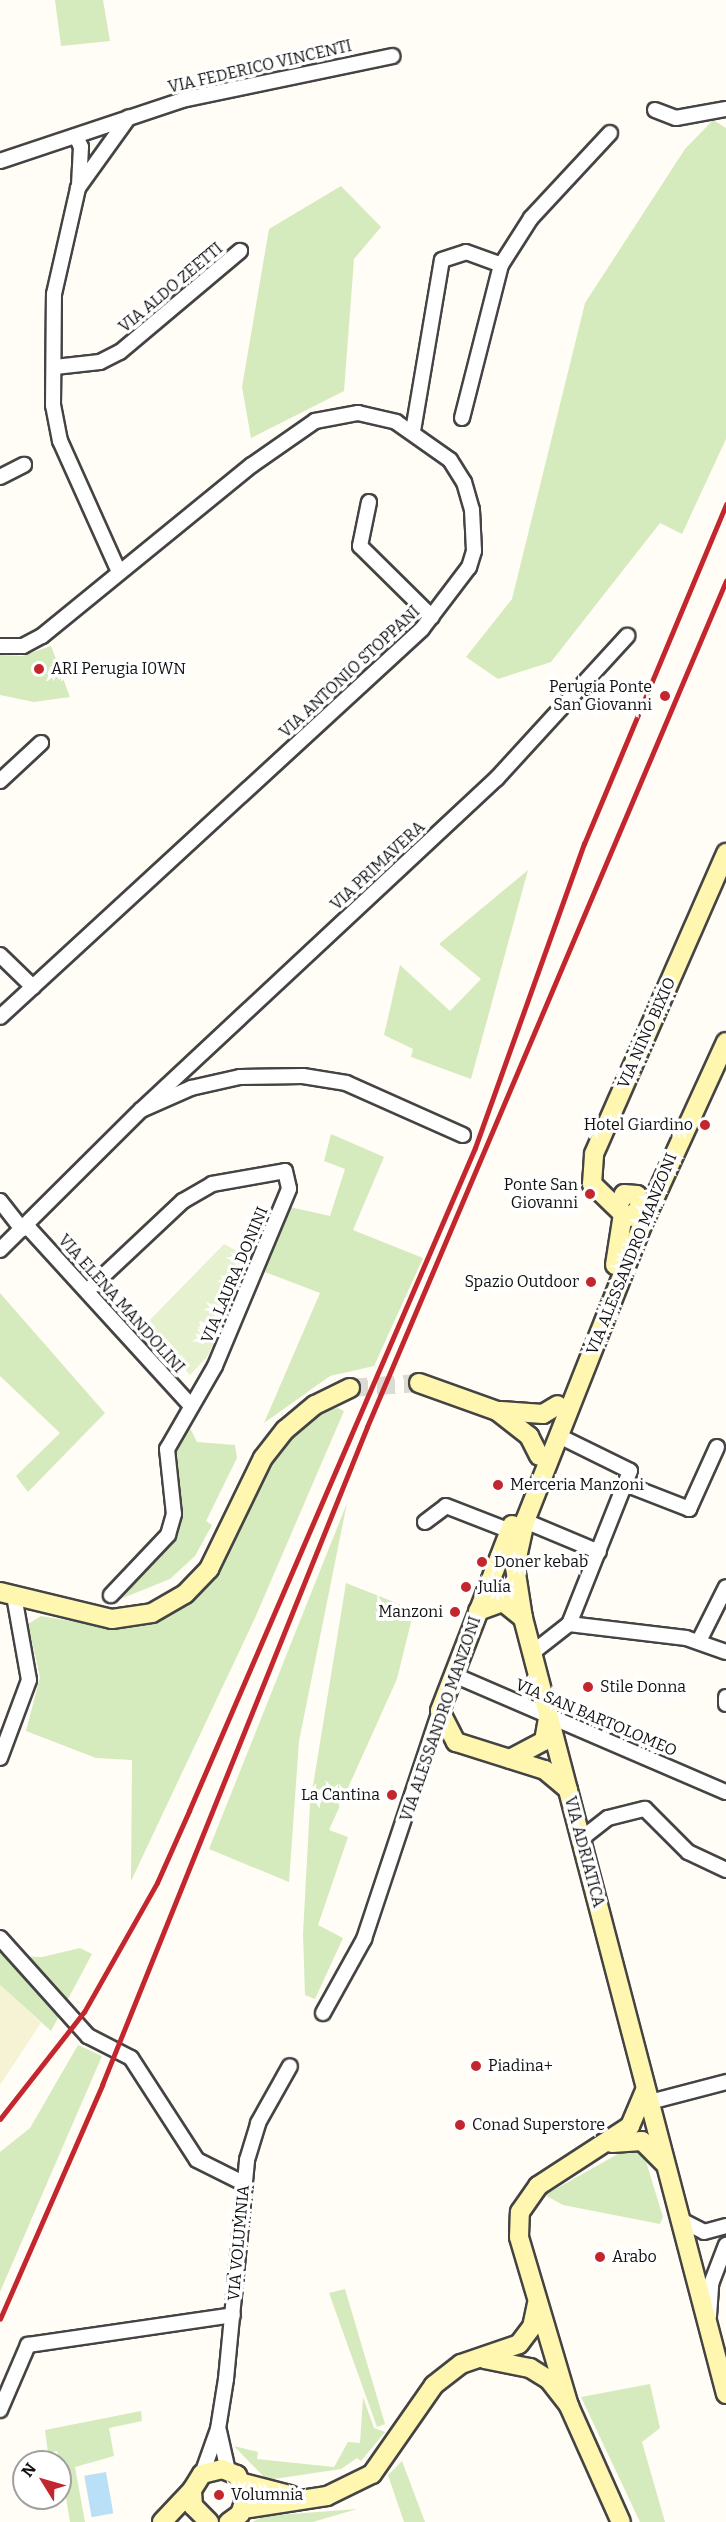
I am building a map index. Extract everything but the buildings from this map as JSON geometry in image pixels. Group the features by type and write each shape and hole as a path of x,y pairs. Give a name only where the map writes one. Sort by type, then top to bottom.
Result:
{"main road":[{"name":"VIA NINO BIXIO","path":"630,1209 592,1184 594,1154 726,853"},
{"name":"VIA ALESSANDRO MANZONI","path":"523,1618 515,1567 525,1521 667,1167 726,1042"},
{"path":"631,1253 630,1209 667,1167"},
{"name":"VIA ALESSANDRO MANZONI","path":"440,1711 558,1405 618,1257 630,1209"},
{"path":"419,1383 497,1411 543,1414 558,1405"},
{"path":"7,1594 112,1619 152,1613 185,1594 209,1569 263,1458 285,1430 315,1405 350,1388"},
{"path":"497,1411 529,1436 539,1456"},
{"path":"478,1611 503,1602 523,1618"},
{"name":"VIA ADRIATICA","path":"523,1618 726,2394"},
{"path":"440,1711 456,1742 545,1770 568,1789"},
{"path":"510,1759 544,1741 549,1715"},
{"name":"VIA ADRIATICA","path":"569,2406 537,2302 518,2229 525,2202 538,2186 610,2144 640,2114 648,2093"},
{"path":"610,2144 642,2141 668,2170"},
{"path":"243,2483 236,2518 302,2497 327,2496 372,2474 434,2385 460,2364 513,2348 524,2339 537,2302"},
{"path":"480,2358 530,2368 549,2380 569,2406 621,2522"},
{"path":"162,2522 192,2490 202,2474 228,2470 243,2483 302,2497"},
{"path":"175,2522 203,2518 192,2490"}],"street":[{"name":"VIA FEDERICO VINCENTI","path":"0,161 129,117 244,85 392,56"},
{"path":"655,110 675,118 726,109"},
{"path":"78,188 129,117"},
{"path":"462,418 501,265 531,218 610,133"},
{"path":"76,136 81,147 78,188 54,294 53,405 60,441 119,572"},
{"name":"VIA ALDO ZEETTI","path":"55,367 100,362 120,352 240,251"},
{"path":"413,431 442,260 466,252 501,265"},
{"name":"VIA ANTONIO STOPPANI","path":"0,646 23,646 42,636 119,572 315,421 358,413 413,431 450,460 464,482 476,537 469,567 432,617 0,1017"},
{"path":"0,477 24,465"},
{"path":"369,502 360,546 432,617"},
{"name":"VIA PRIMAVERA","path":"0,1250 141,1110 497,778 627,636"},
{"path":"0,781 41,743"},
{"path":"0,955 33,987"},
{"path":"141,1110 191,1088 240,1077 303,1076 346,1083 463,1135"},
{"name":"VIA LAURA DONINI","path":"87,1291 183,1201 212,1184 285,1171 289,1189 215,1366 167,1449 174,1514 168,1535 111,1595"},
{"path":"0,1201 24,1227"},
{"name":"VIA ELENA MANDOLINI","path":"24,1227 87,1291 191,1406"},
{"path":"559,1436 627,1478 689,1509 717,1448"},
{"path":"532,1653 568,1624 627,1478"},
{"path":"425,1522 446,1506 510,1531"},
{"path":"525,1521 599,1551"},
{"path":"699,1641 726,1587"},
{"path":"0,1758 29,1680 7,1594"},
{"path":"568,1624 699,1641 726,1652"},
{"name":"VIA SAN BARTOLOMEO","path":"454,1675 726,1792"},
{"path":"726,1697 726,1704"},
{"name":"VIA ALESSANDRO MANZONI","path":"323,2013 364,1939 430,1749 440,1711"},
{"path":"430,1749 456,1742"},
{"path":"581,1839 608,1818 645,1809 688,1852 726,1870"},
{"path":"0,1938 88,2036 131,2058 197,2160 243,2183"},
{"name":"VIA VOLUMNIA","path":"202,2474 218,2429 233,2315 243,2183 258,2123 290,2066"},
{"path":"648,2093 726,2082"},
{"path":"679,2219 705,2232 726,2226"},
{"path":"713,2350 711,2284 726,2246"},
{"path":"0,2410 28,2344 233,2315"},
{"name":"VIA VOLUMNIA","path":"218,2429 228,2470"}],"shaded area":[{"path":"0,1985 41,2023 0,2085"}],"green space":[{"path":"55,0 103,0 110,41 61,46"},
{"path":"713,120 726,128 726,439 682,534 660,523 551,662 498,679 466,657 512,599 585,303 685,149"},
{"path":"341,186 381,227 354,259 344,391 251,438 242,387 269,229"},
{"path":"51,646 70,697 34,702 0,695 0,655 22,656"},
{"path":"528,870 471,1079 411,1057 413,1049 384,1035 400,965 450,1011 481,979 439,944"},
{"path":"331,1134 384,1157 353,1230 423,1258 374,1366 330,1376 264,1423 320,1293 265,1272 290,1207 330,1216 345,1169 324,1161"},
{"path":"224,1244 254,1260 207,1357 190,1375 144,1326"},
{"path":"0,1293 105,1413 28,1492 16,1476 60,1433 0,1376"},
{"path":"338,1408 344,1411 255,1618 131,1881 132,1760 96,1758 26,1731 40,1677 28,1624 41,1616 112,1628 148,1621 192,1599 217,1572 276,1456 298,1431 325,1410"},
{"path":"187,1422 197,1442 235,1445 237,1458 206,1521 212,1525 195,1556 170,1579 118,1600 175,1541 181,1516 174,1452"},
{"path":"347,1503 299,1741 289,1882 209,1849"},
{"path":"346,1583 414,1610 397,1679 329,1830 348,1837 318,1925 343,1938 315,1999 305,1995 303,1934 310,1804"},
{"path":"0,1947 8,1956 42,1957 80,1948 92,1954 51,2031 0,1985"},
{"path":"78,2045 102,2056 0,2292 0,2152 30,2128"},
{"path":"627,2142 644,2155 663,2217 660,2224 563,2205 545,2195 625,2150"},
{"path":"345,2289 385,2424 377,2427 329,2293"},
{"path":"650,2384 660,2428 642,2442 665,2522 640,2522 581,2397"},
{"path":"363,2397 374,2428 385,2432 361,2461 357,2458 341,2469 267,2480 234,2446 258,2452 257,2459 334,2467 348,2442 360,2443"},
{"path":"141,2411 142,2421 109,2428 114,2456 75,2467 85,2522 70,2522 68,2510 72,2510 72,2450 48,2450 45,2430"},
{"path":"402,2461 425,2522 404,2522 388,2475"},
{"path":"357,2509 313,2522 252,2522 265,2516"}],"water":[{"path":"106,2472 113,2513 92,2517 84,2476"}],"tunnel":[{"path":"350,1388 419,1383"}],"railway":[{"path":"0,2119 84,2012 157,1883 475,1148 584,844 726,504"},
{"path":"0,2319 102,2085 367,1427 726,581"}],"place":[{"name":"ARI Perugia I0WN","path":"39,669"},
{"name":"Perugia Ponte San Giovanni","path":"665,696"},
{"name":"Hotel Giardino","path":"705,1125"},
{"name":"Ponte San Giovanni","path":"590,1194"},
{"name":"Spazio Outdoor","path":"591,1282"},
{"name":"Merceria Manzoni","path":"498,1485"},
{"name":"Doner kebab","path":"482,1562"},
{"name":"Julia","path":"466,1587"},
{"name":"Manzoni","path":"455,1612"},
{"name":"Stile Donna","path":"588,1687"},
{"name":"La Cantina","path":"392,1795"},
{"name":"Piadina+","path":"476,2066"},
{"name":"Conad Superstore","path":"460,2125"},
{"name":"Arabo","path":"600,2257"},
{"name":"Volumnia","path":"219,2495"}]}
